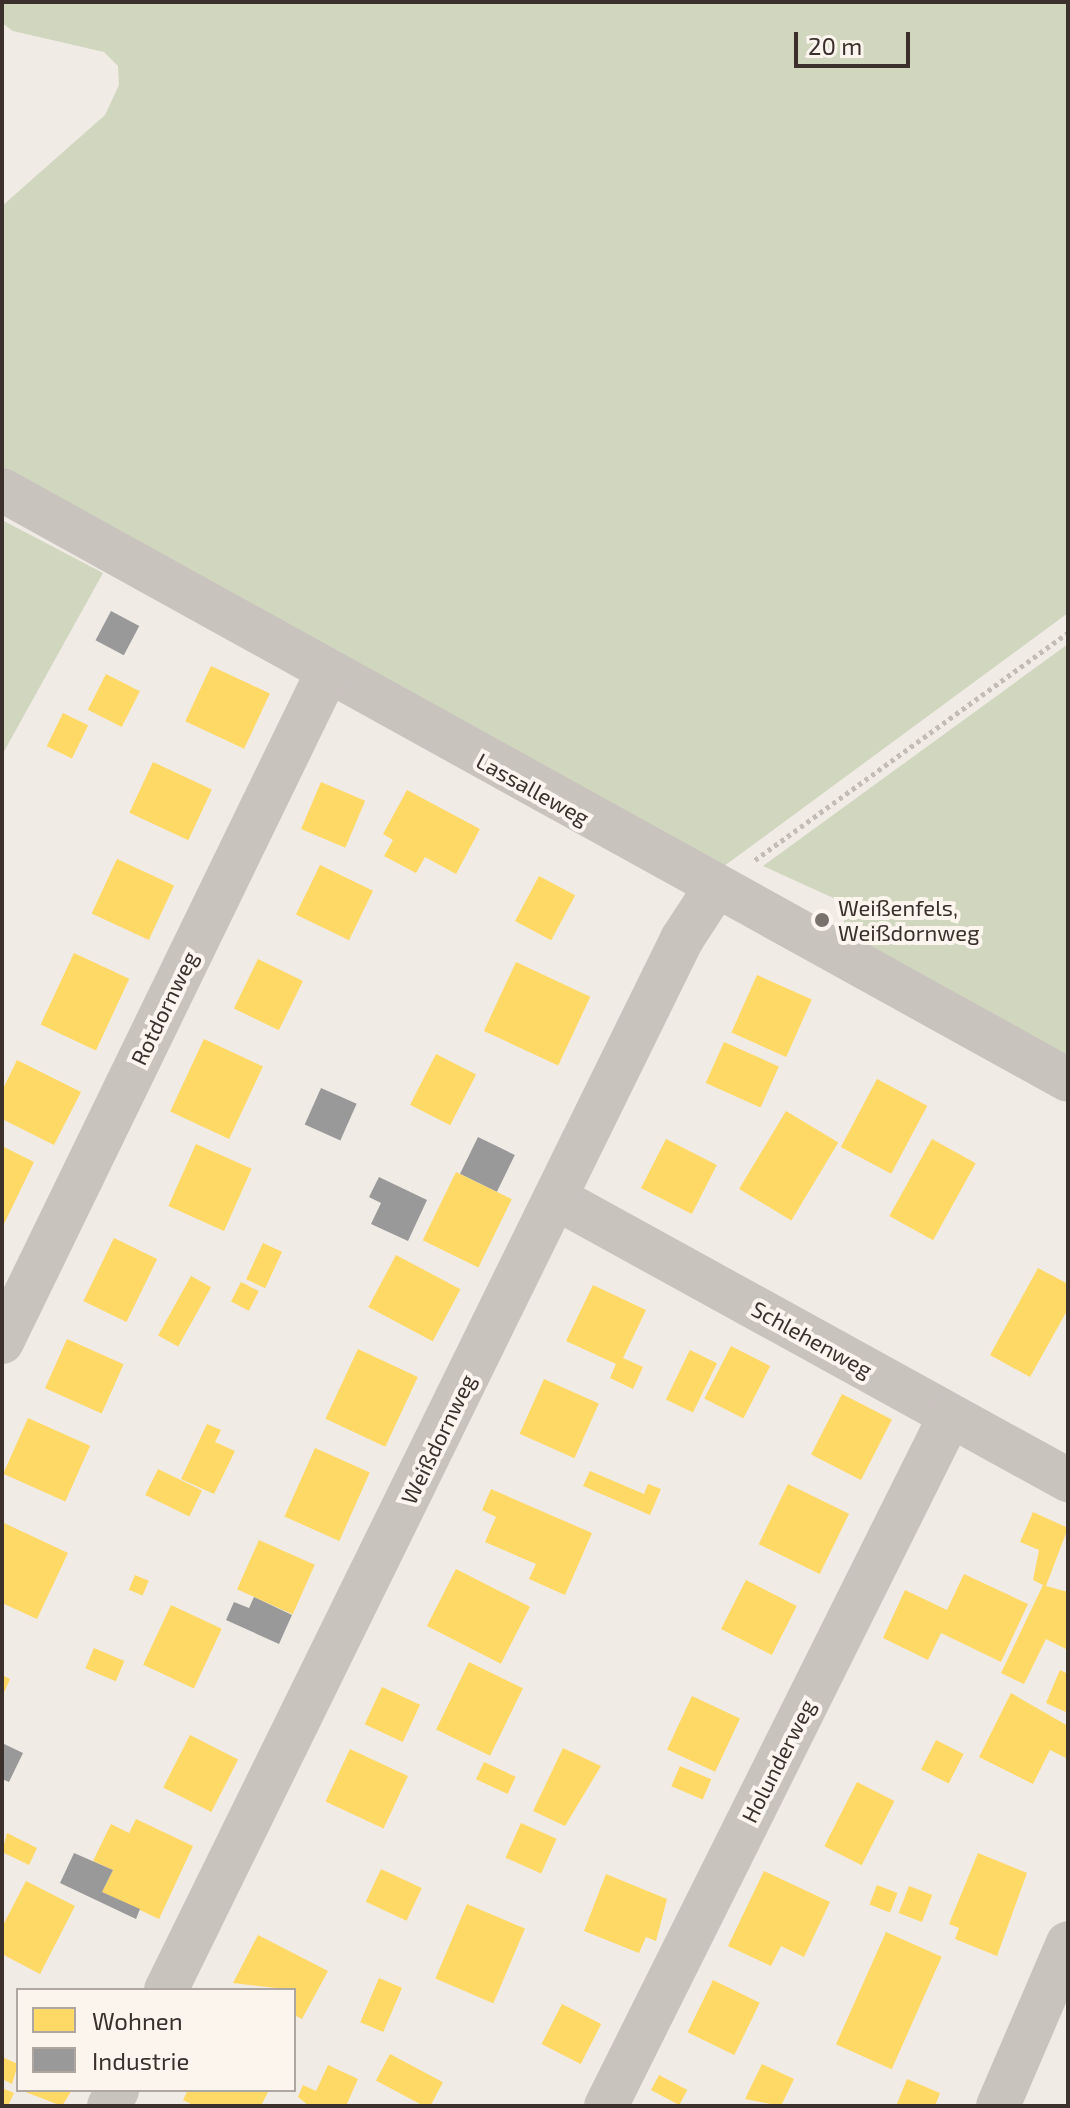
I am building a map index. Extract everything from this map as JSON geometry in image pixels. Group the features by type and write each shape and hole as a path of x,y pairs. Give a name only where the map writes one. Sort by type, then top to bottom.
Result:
{"street":[{"name":"Lassalleweg","path":"2,490 714,890 1068,1080"},
{"name":"Rotdornweg","path":"2,1342 327,673"},
{"name":"Weißdornweg","path":"167,1988 682,939 714,890"},
{"name":"Schlehenweg","path":"556,1198 1068,1480"},
{"name":"Holunderweg","path":"606,2106 950,1416"},
{"path":"998,2106 1068,1943"}],"path":[{"path":"714,890 1068,633"}],"green space":[{"path":"2,2 1068,2 1068,613 716,872 2,471 2,206 105,115 119,85 118,66 104,52 13,31 2,23"},
{"path":"2,520 103,573 2,755"},
{"path":"1068,644 1068,1055 837,936 851,906 763,866"}],"building: Wohnen":[{"path":"211,666 270,693 244,749 185,721"},
{"path":"106,674 140,691 122,727 88,710"},
{"path":"63,713 88,725 72,759 47,746"},
{"path":"153,762 212,789 188,840 129,813"},
{"path":"321,782 365,801 345,848 301,829"},
{"path":"407,790 480,829 456,874 425,857 416,873 384,856 393,840 383,834"},
{"path":"117,859 174,886 149,940 92,913"},
{"path":"320,865 373,891 349,940 296,914"},
{"path":"539,876 575,895 551,940 515,921"},
{"path":"74,953 129,979 96,1050 41,1025"},
{"path":"258,959 303,981 279,1030 234,1008"},
{"path":"516,962 590,997 558,1066 484,1031"},
{"path":"757,975 812,999 786,1057 731,1033"},
{"path":"204,1039 263,1066 229,1139 170,1112"},
{"path":"724,1042 779,1066 761,1108 706,1083"},
{"path":"436,1054 476,1074 450,1125 410,1105"},
{"path":"17,1060 81,1092 54,1145 2,1119 2,1091"},
{"path":"877,1079 927,1106 891,1174 841,1147"},
{"path":"786,1111 838,1142 791,1220 739,1189"},
{"path":"666,1139 717,1165 692,1214 641,1188"},
{"path":"932,1139 976,1163 933,1240 889,1216"},
{"path":"196,1144 252,1169 224,1231 168,1206"},
{"path":"2,1146 34,1162 2,1228"},
{"path":"456,1172 512,1199 478,1267 423,1240"},
{"path":"114,1238 157,1259 126,1322 83,1301"},
{"path":"263,1243 282,1252 265,1288 246,1279"},
{"path":"396,1255 460,1289 433,1341 368,1307"},
{"path":"1038,1268 1068,1284 1068,1309 1030,1377 990,1355"},
{"path":"191,1276 211,1287 178,1347 158,1335"},
{"path":"241,1282 259,1291 249,1311 231,1302"},
{"path":"593,1285 646,1310 623,1358 643,1367 633,1389 610,1378 616,1364 566,1341"},
{"path":"67,1339 124,1364 102,1414 45,1388"},
{"path":"731,1346 770,1366 743,1419 704,1399"},
{"path":"358,1349 418,1377 385,1447 325,1419"},
{"path":"690,1350 717,1363 693,1413 666,1399"},
{"path":"544,1379 599,1403 574,1458 520,1434"},
{"path":"842,1394 892,1419 861,1480 811,1455"},
{"path":"28,1418 90,1446 65,1501 3,1474"},
{"path":"207,1424 221,1430 215,1442 235,1451 214,1494 181,1479"},
{"path":"315,1448 370,1472 339,1541 284,1517"},
{"path":"158,1469 202,1490 189,1517 145,1495"},
{"path":"590,1471 644,1494 648,1484 661,1489 650,1515 583,1486"},
{"path":"788,1484 849,1514 820,1574 759,1544"},
{"path":"491,1489 592,1533 565,1595 529,1579 536,1564 485,1542 496,1517 482,1510"},
{"path":"1033,1512 1068,1528 1046,1586 1068,1592 1068,1650 1046,1639 1024,1684 1001,1673 1043,1585 1033,1580 1039,1550 1020,1542"},
{"path":"2,1522 68,1553 37,1619 2,1603"},
{"path":"259,1540 315,1565 293,1614 237,1589"},
{"path":"456,1569 530,1607 501,1664 427,1626"},
{"path":"964,1574 1028,1604 1001,1662 941,1633 928,1660 883,1638 905,1590 947,1610"},
{"path":"135,1575 149,1581 143,1596 129,1590"},
{"path":"746,1580 797,1606 772,1655 721,1629"},
{"path":"171,1605 222,1629 194,1688 143,1665"},
{"path":"94,1648 124,1661 116,1681 85,1668"},
{"path":"469,1662 523,1688 490,1756 436,1729"},
{"path":"1060,1670 1068,1674 1068,1713 1046,1703"},
{"path":"2,1675 10,1679 2,1697"},
{"path":"382,1687 420,1705 403,1742 365,1724"},
{"path":"1011,1693 1068,1726 1068,1759 1050,1750 1033,1784 979,1757"},
{"path":"692,1696 740,1718 715,1772 667,1749"},
{"path":"190,1735 238,1760 211,1812 163,1788"},
{"path":"936,1740 964,1754 949,1783 921,1769"},
{"path":"563,1748 601,1766 565,1826 533,1811"},
{"path":"350,1749 408,1776 383,1829 325,1802"},
{"path":"484,1762 516,1777 508,1794 476,1779"},
{"path":"680,1766 711,1779 703,1800 671,1786"},
{"path":"857,1782 894,1801 862,1865 824,1846"},
{"path":"136,1819 193,1846 159,1919 102,1892 113,1870 93,1861 111,1824 129,1833"},
{"path":"521,1823 557,1839 541,1874 506,1858"},
{"path":"7,1833 37,1848 29,1865 2,1852"},
{"path":"978,1853 1027,1873 997,1956 955,1939 959,1928 949,1924"},
{"path":"381,1869 422,1888 407,1921 366,1902"},
{"path":"764,1871 830,1902 804,1957 781,1946 771,1966 728,1946"},
{"path":"606,1874 667,1899 656,1941 646,1937 639,1953 584,1931"},
{"path":"26,1881 75,1906 40,1974 2,1954 2,1927"},
{"path":"877,1885 898,1893 890,1912 869,1905"},
{"path":"909,1886 932,1895 922,1922 899,1913"},
{"path":"467,1904 525,1929 493,2003 435,1979"},
{"path":"886,1932 942,1957 892,2069 836,2044"},
{"path":"258,1935 328,1971 302,2019 296,2016 296,1988 233,1983"},
{"path":"379,1978 402,1988 383,2032 360,2022"},
{"path":"713,1980 760,2003 734,2055 688,2032"},
{"path":"562,2004 601,2024 581,2064 542,2044"},
{"path":"390,2054 443,2082 430,2106 424,2106 376,2080"},
{"path":"2,2057 16,2063 16,2071 12,2084 2,2079"},
{"path":"762,2064 794,2079 781,2106 745,2099"},
{"path":"328,2065 358,2079 346,2106 309,2106 298,2097 303,2085 316,2091"},
{"path":"659,2075 687,2090 679,2105 651,2090"},
{"path":"907,2079 940,2093 935,2106 896,2106"},
{"path":"2,2088 14,2093 8,2106 2,2106"},
{"path":"25,2092 71,2092 62,2106"},
{"path":"187,2092 268,2092 261,2106 195,2106 183,2100"}],"building: Industrie":[{"path":"111,611 139,626 124,655 96,640"},
{"path":"321,1088 357,1104 340,1140 305,1125"},
{"path":"478,1137 515,1155 497,1192 460,1174"},
{"path":"379,1177 427,1200 408,1241 371,1224 381,1203 369,1197"},
{"path":"254,1597 292,1615 279,1644 226,1620 234,1602 249,1608"},
{"path":"2,1743 23,1753 9,1782 2,1779"},
{"path":"74,1853 113,1870 102,1892 140,1909 136,1919 60,1883"}],"place":[{"name":"Weißenfels, Weißdornweg","path":"822,920"}]}
